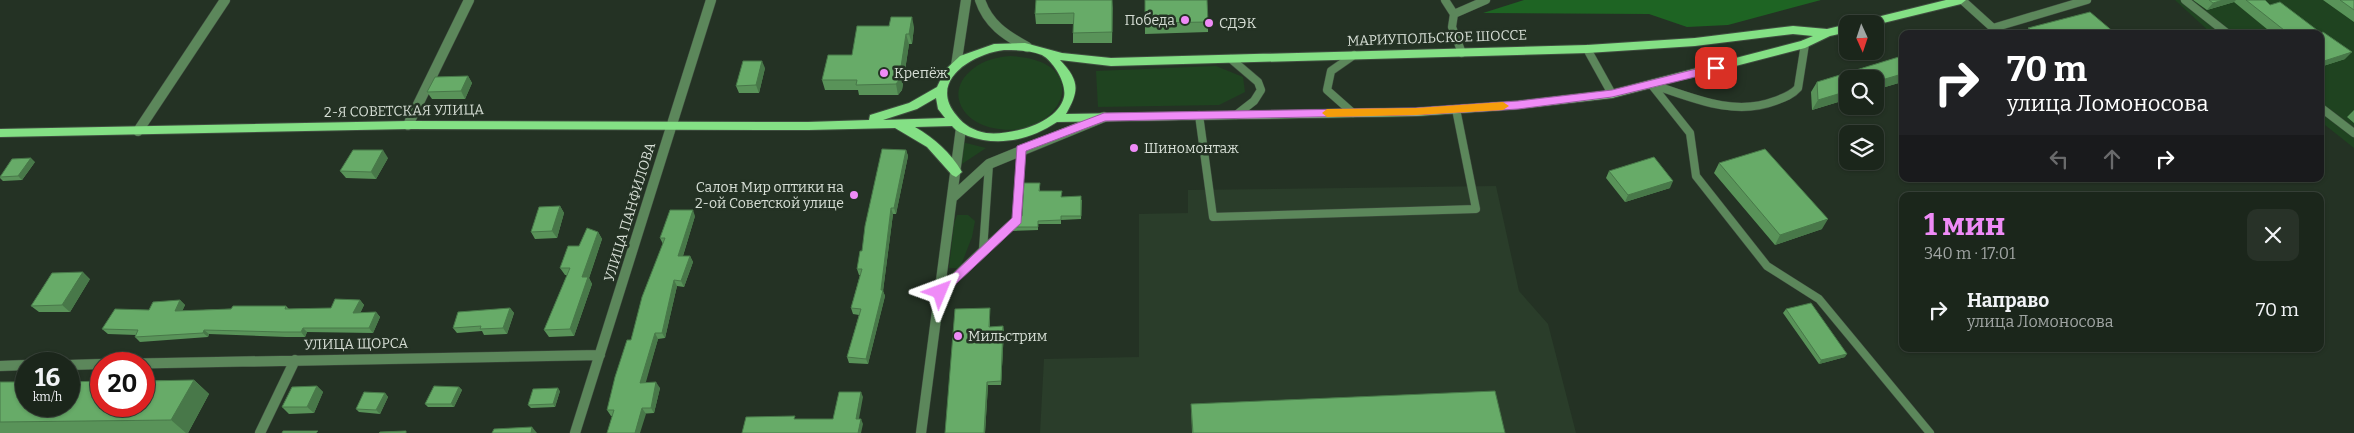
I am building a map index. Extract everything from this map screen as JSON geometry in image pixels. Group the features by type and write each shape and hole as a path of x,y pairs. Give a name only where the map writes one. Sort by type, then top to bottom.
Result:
{"main road":[{"path":"1884,19 1944,2 1961,0"},
{"name":"МАРИУПОЛЬСКОЕ ШОССЕ","path":"1047,53 1111,62 1462,53 1587,49 1695,42 1793,30 1827,33"},
{"name":"МАРИУПОЛЬСКОЕ ШОССЕ","path":"1057,118 1353,113 1518,105 1612,94 1805,44 1827,33 1839,30"},
{"path":"1026,47 1047,53 1061,64 1069,76 1071,94 1066,106 1057,118 1031,133 1005,138 977,135 957,125 943,106 942,89 946,78 956,66 976,53 993,48 1026,47"},
{"name":"2-Я СОВЕТСКАЯ УЛИЦА","path":"808,126 891,115 913,106 942,89"},
{"name":"2-Я СОВЕТСКАЯ УЛИЦА","path":"894,124 928,140 945,154 956,172"},
{"name":"2-Я СОВЕТСКАЯ УЛИЦА","path":"0,133 408,125 957,125"}],"street":[{"path":"138,131 225,0"},
{"path":"408,125 469,0"},
{"name":"УЛИЦА ПАНФИЛОВА","path":"575,433 711,0"},
{"path":"956,66 966,0"},
{"path":"980,0 983,12 990,22 1002,34 1026,47"},
{"path":"953,197 989,164 1021,149 1104,117"},
{"path":"921,433 956,172 957,125"},
{"name":"УЛИЦА ЩОРСА","path":"155,363 600,355"},
{"path":"260,433 294,360"},
{"path":"0,366 15,365"}],"lane":[{"path":"1445,0 1454,14 1452,27 1462,53"},
{"path":"1454,14 1470,3 1486,0"},
{"path":"1961,0 1993,28 2087,0"},
{"path":"2186,0 2223,30"},
{"path":"1651,84 1730,108 1752,108 1774,103 1794,93 1799,87 1805,44"},
{"path":"1587,49 1612,94"},
{"path":"1353,113 1326,90 1330,71 1354,55"},
{"path":"1231,58 1258,82 1260,90 1254,102 1236,114"},
{"path":"1651,84 1690,133 1696,176 1767,266 1820,299 1930,433"},
{"path":"1199,115 1213,217 1476,209 1456,109"},
{"path":"2324,110 2354,134"},
{"path":"940,292 1017,219 1021,149"},
{"path":"983,250 989,164"}],"shaded area":[{"path":"1496,186 1519,291 1548,324 1576,433 1040,433 1044,359 1139,357 1139,214 1188,213 1188,190"}],"green space":[{"path":"1524,0 1821,0 1728,25 1687,27 1649,14 1483,13"},
{"path":"2175,0 2354,0 2354,148 2324,124 2324,30 2208,30"},
{"path":"1010,56 1038,61 1055,71 1062,84 1060,99 1051,113 1036,124 1016,129 993,128 982,125 972,119 960,104 958,95 960,86 965,77 978,65 991,59"},
{"path":"1216,66 1243,77 1245,92 1219,105 1098,107 1096,71"},
{"path":"962,142 986,148 959,166"},
{"path":"957,215 968,215 975,221 972,237 960,268 949,268 954,224"}],"building":[{"path":"1036,0 1112,0 1112,32 1073,33 1074,13 1035,14"},
{"path":"1145,0 1207,0 1208,22 1145,23"},
{"path":"2209,0 2223,0 2213,3"},
{"path":"2246,0 2265,0 2270,5 2280,2 2317,30 2284,30"},
{"path":"2340,0 2354,0 2354,10"},
{"path":"2090,12 2111,30 2031,30 2028,28"},
{"path":"891,17 912,17 909,34 906,34 899,80 896,84 856,85 857,80 822,80 828,55 852,55 857,26 889,26"},
{"path":"2324,33 2352,52 2324,61"},
{"path":"1899,57 1899,75 1884,79 1884,70 1856,70"},
{"path":"743,61 762,61 756,85 736,86"},
{"path":"1839,75 1839,94 1818,100 1817,82"},
{"path":"468,76 461,91 427,92 435,77"},
{"path":"882,149 906,150 894,208 891,208 881,290 883,290 866,359 847,357 861,309 851,308 862,269 857,269"},
{"path":"1765,149 1828,219 1780,235 1719,163"},
{"path":"353,150 383,150 371,172 340,171"},
{"path":"1654,157 1673,181 1628,195 1609,171"},
{"path":"31,158 18,176 0,177 12,159"},
{"path":"1024,183 1040,183 1039,191 1062,191 1061,197 1081,196 1081,216 1061,216 1061,220 1038,221 1038,227 1012,227 1022,216"},
{"path":"560,206 552,231 531,232 539,207"},
{"path":"670,210 693,210 678,256 690,256 681,281 674,280 662,333 655,333 640,383 656,382 651,408 642,408 635,433 607,433 614,410 607,410 615,377 627,340 631,340 642,297 665,238 660,238"},
{"path":"587,228 598,232 582,277 588,277 570,329 544,330 570,268 560,268 568,246 579,246"},
{"path":"83,272 62,305 31,306 52,273"},
{"path":"335,299 360,300 353,313 376,312 369,328 303,328 301,332 204,330 203,333 135,337 138,330 102,329 115,309 149,310 153,302 180,300 175,311 231,309 233,306 286,306 285,309 331,308"},
{"path":"1811,303 1847,354 1821,360 1786,309"},
{"path":"510,308 503,328 480,329 481,326 453,328 458,312"},
{"path":"990,308 989,327 1003,326 1001,381 987,382 984,433 945,433 955,309"},
{"path":"194,380 171,420 0,422 0,382 15,382 15,417 80,417 80,382 90,381 90,417 155,417 155,381"},
{"path":"317,386 307,407 282,407 292,387"},
{"path":"434,386 459,387 451,404 425,404"},
{"path":"558,388 553,404 528,405 533,389"},
{"path":"1495,391 1505,433 1193,433 1191,404"},
{"path":"364,392 385,393 376,410 356,409"},
{"path":"839,392 861,392 856,419 861,419 858,433 742,433 746,417 795,416 794,419 833,419"},
{"path":"532,427 531,433 492,433 494,429"},
{"path":"283,431 318,431 316,433 282,433"},
{"path":"406,431 406,433 379,433 380,432"}],"slow traffic":[{"path":"1327,113 1416,112 1503,106"}],"place":[{"name":"Победа","path":"1185,20"},
{"name":"СДЭК","path":"1209,23"},
{"name":"Крепёж","path":"884,73"},
{"name":"Шиномонтаж","path":"1134,148"},
{"name":"Салон Мир оптики на 2-ой Советской улице","path":"854,195"},
{"name":"Мильстрим","path":"958,336"}],"route":[{"path":"940,292 1017,219 1021,149 1104,117 1416,112 1518,105 1612,94 1716,68"}]}
